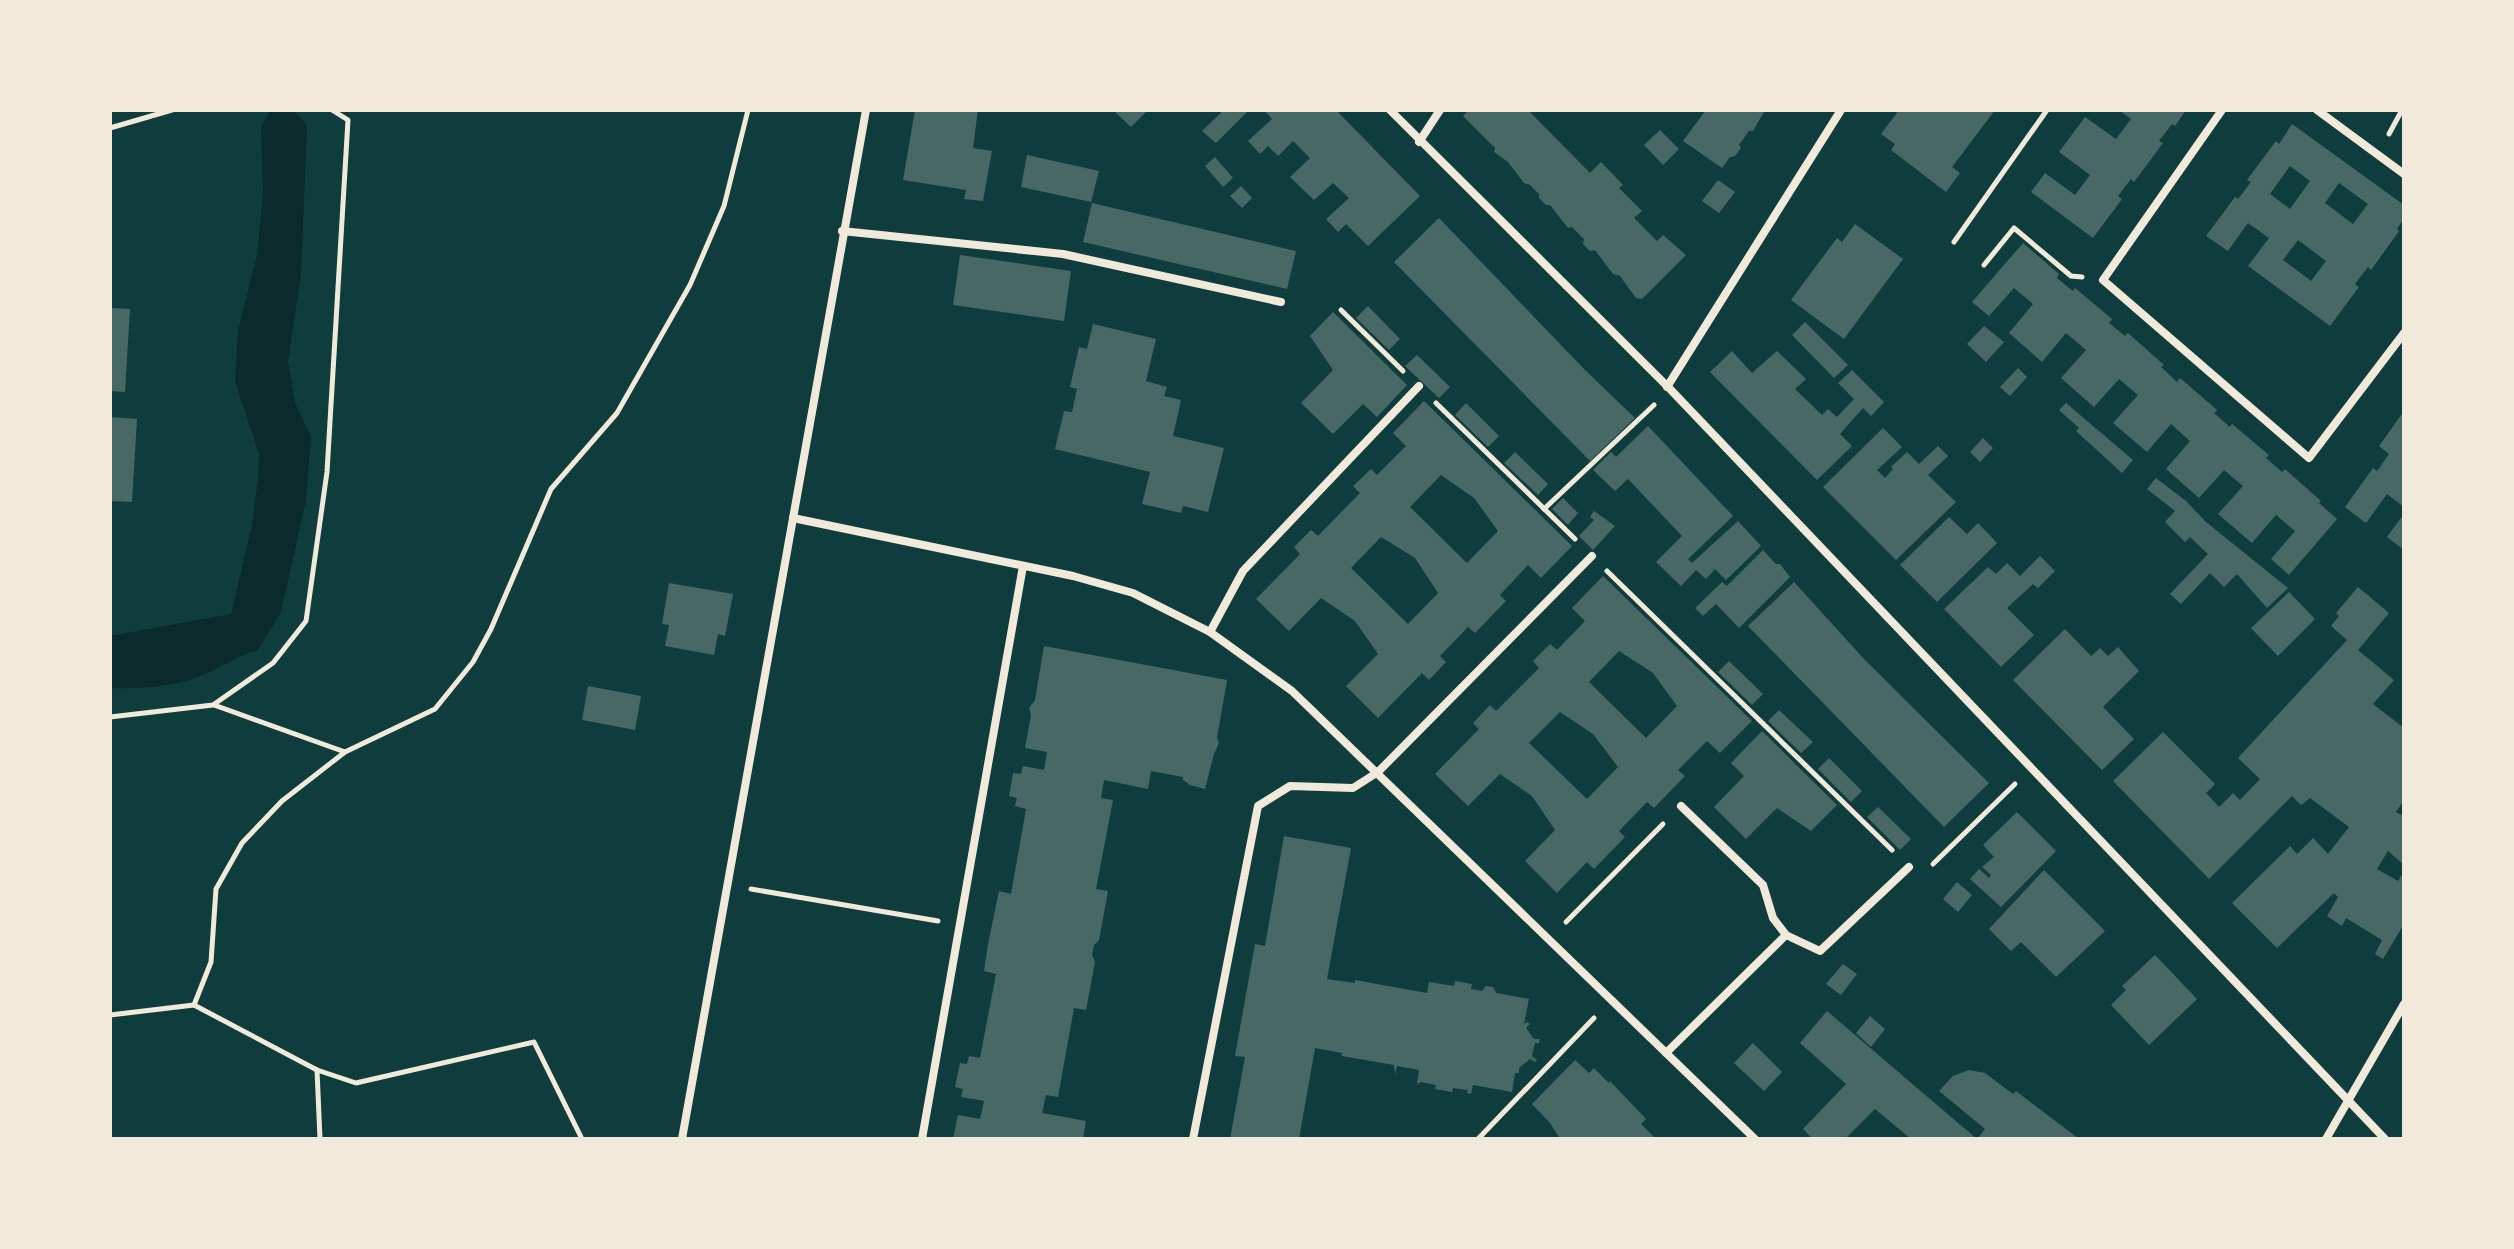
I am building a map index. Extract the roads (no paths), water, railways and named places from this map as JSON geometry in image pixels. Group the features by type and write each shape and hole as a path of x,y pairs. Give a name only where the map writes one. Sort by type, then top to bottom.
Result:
{"street":[{"path":"682,1139 866,110"},
{"path":"1390,110 1669,388 2385,1139"},
{"path":"1419,142 1440,110"},
{"path":"1669,388 1841,110"},
{"path":"2222,110 2103,280 2309,458 2404,333"},
{"path":"2317,110 2404,174"},
{"path":"842,231 1063,254 1281,302"},
{"path":"1210,632 1243,571 1419,386"},
{"path":"793,518 1023,566 1133,593 1210,632 1292,691 1755,1139"},
{"path":"1193,1139 1258,806 1290,786 1353,788 1378,772 1592,556"},
{"path":"922,1139 1023,566"},
{"path":"1681,806 1763,885 1773,918 1786,935 1820,951 1909,867"},
{"path":"1666,1053 1786,935"},
{"path":"2326,1139 2404,1004"}],"water":[{"path":"271,110 293,110 307,125 301,275 288,361 295,403 311,437 306,500 281,612 258,650 205,674 158,686 110,688 110,636 231,614 251,530 258,481 259,454 235,382 238,331 257,255 263,194 261,127"}]}
